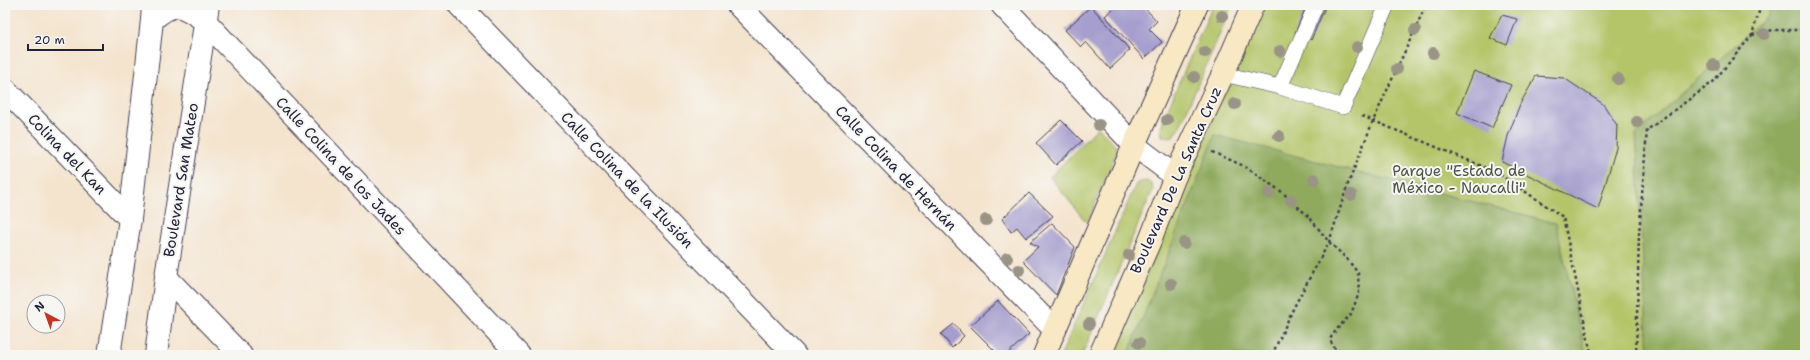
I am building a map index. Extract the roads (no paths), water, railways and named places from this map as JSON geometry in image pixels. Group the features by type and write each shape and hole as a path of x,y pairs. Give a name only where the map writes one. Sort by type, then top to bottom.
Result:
{"main road":[{"path":"1044,355 1134,145 1197,5"},
{"name":"Boulevard De La Santa Cruz","path":"1100,355 1149,243 1175,176 1223,74 1253,5"}],"street":[{"name":"Calle Colina de la Ilusión","path":"459,5 795,355"},
{"name":"Calle Colina de Hernán","path":"738,5 1055,330"},
{"path":"1002,5 1134,145 1175,176"},
{"name":"Calle Colina de los Jades","path":"152,13 176,6 207,13 519,355"},
{"path":"109,355 130,219 152,13"},
{"name":"Boulevard San Mateo","path":"156,355 166,277 207,13"},
{"name":"Colina del Kan","path":"5,89 130,219"},
{"path":"166,277 242,355"}],"lane":[{"path":"1280,87 1316,5"},
{"path":"1223,74 1280,87 1343,107 1387,5"}],"park label":[{"name":"Parque \"Estado de México - Naucalli\"","path":"1459,180"}]}
